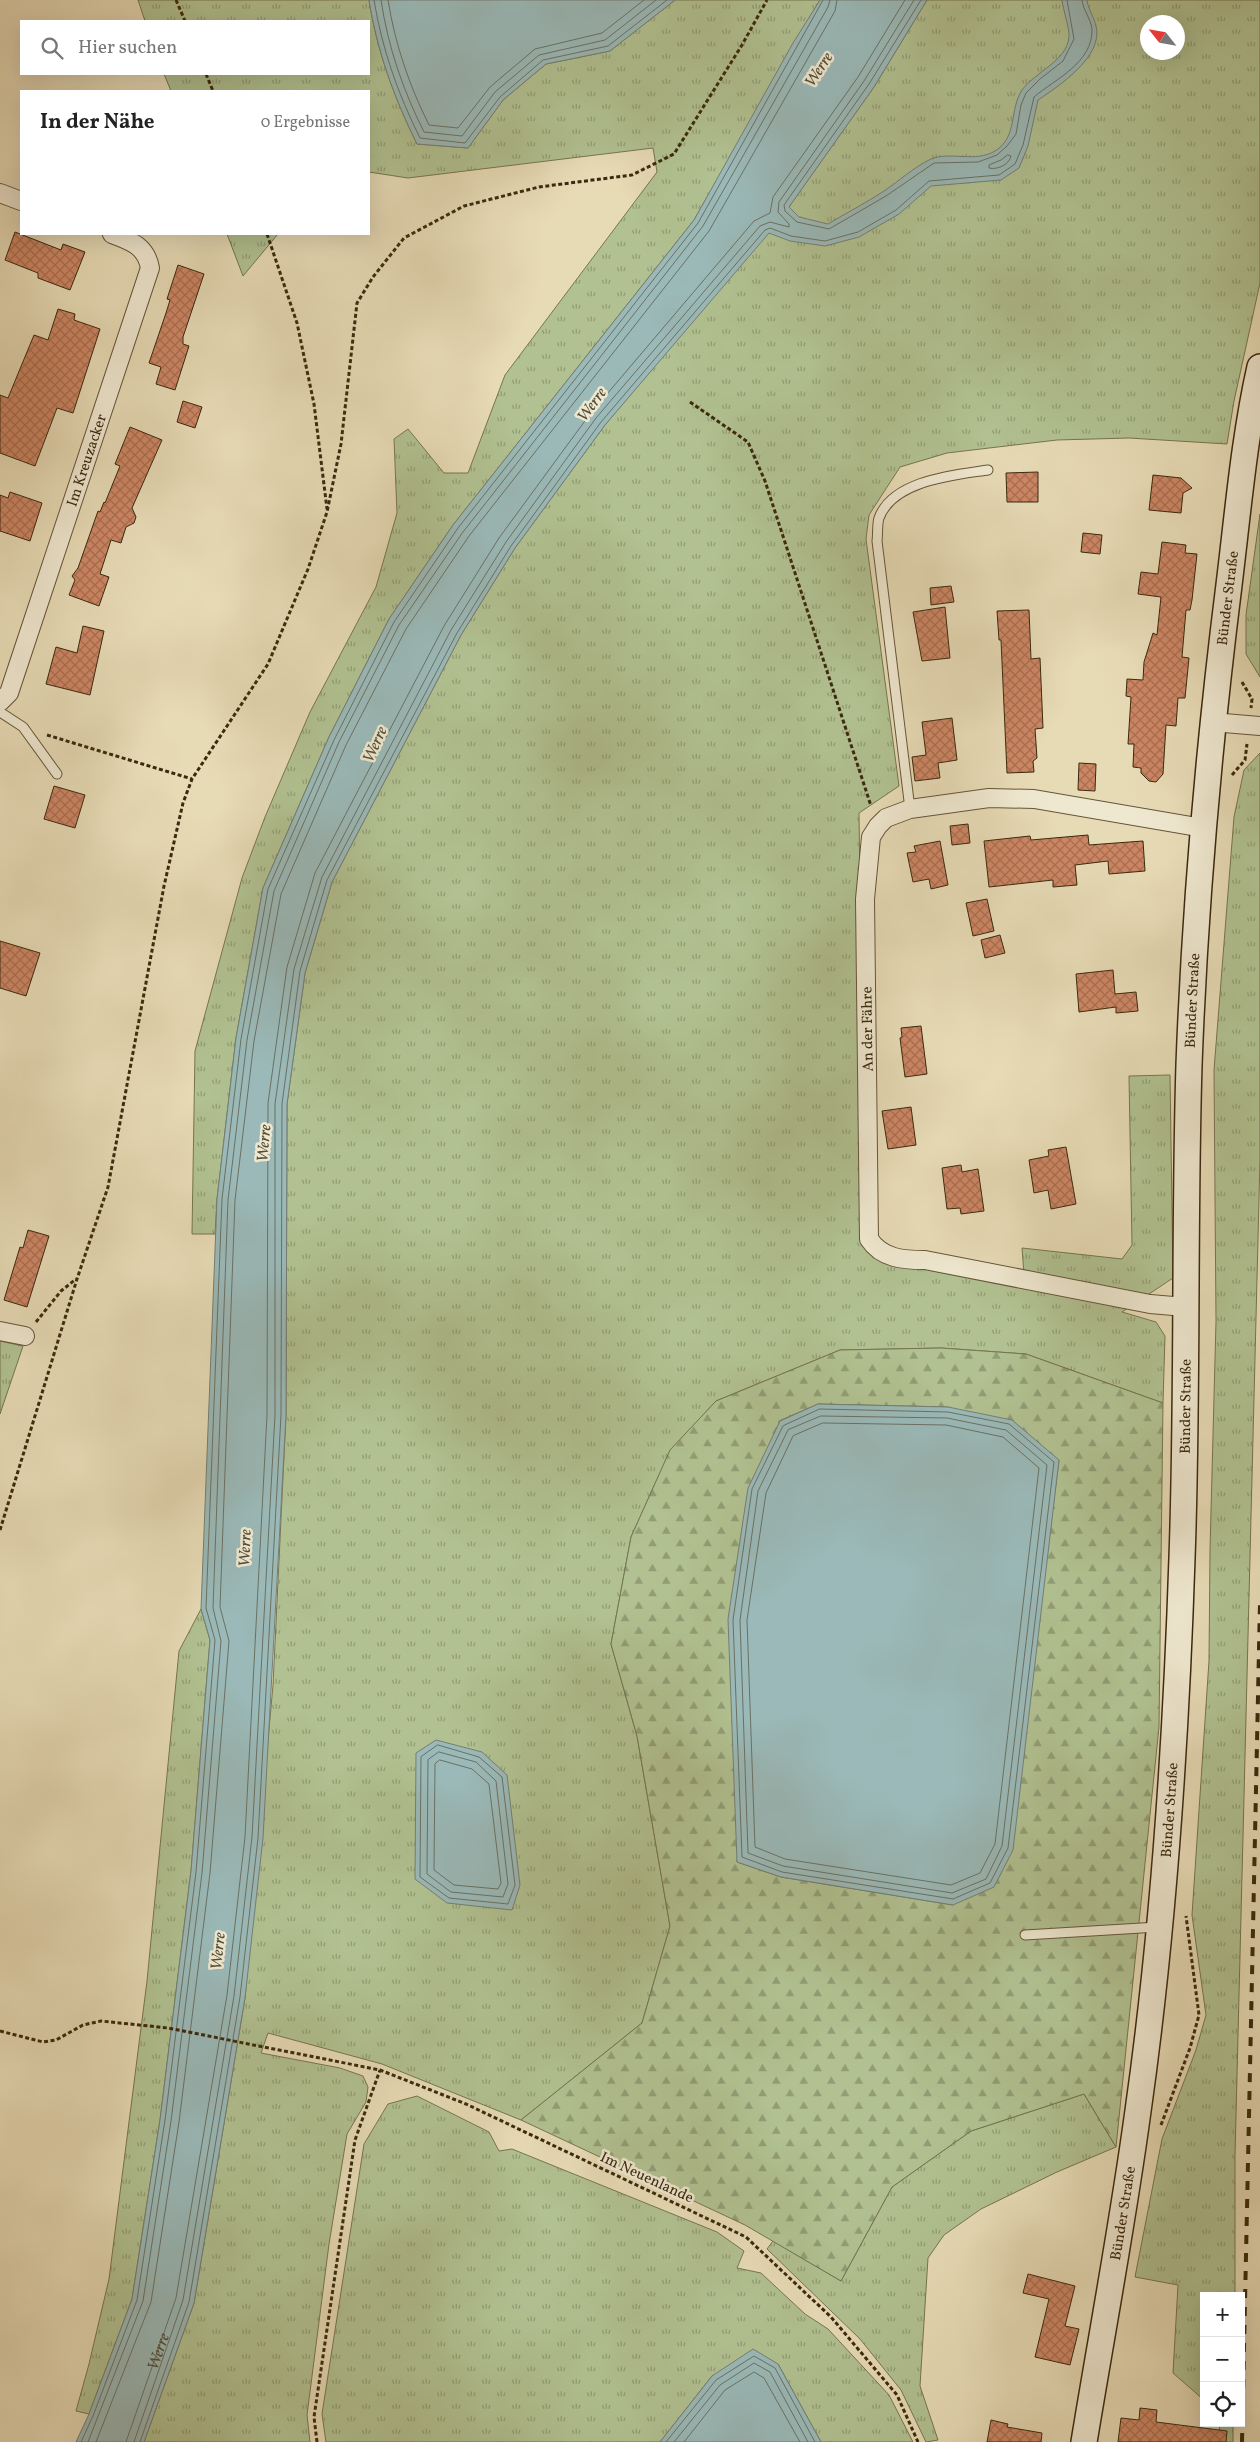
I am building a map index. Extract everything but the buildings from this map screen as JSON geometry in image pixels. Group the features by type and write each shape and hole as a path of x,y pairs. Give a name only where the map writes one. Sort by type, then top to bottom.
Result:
{"main road":[{"name":"Bünder Straße","path":"1084,2442 1138,2110 1160,1927 1176,1720 1182,1571 1189,1064 1203,828 1212,722 1251,407 1260,367"}],"street":[{"path":"0,193 20,201"},
{"name":"Im Kreuzacker","path":"0,702 9,693 150,268 146,255 139,246 114,235"},
{"path":"1212,722 1260,726"},
{"path":"878,826 886,818 910,809 989,798 1034,799 1203,828"},
{"name":"An der Fähre","path":"878,826 871,837 865,899 869,1239 874,1247 888,1255 905,1260 925,1260 1150,1304 1185,1307"},
{"path":"0,1330 25,1336"}],"lane":[{"path":"910,809 877,541 879,518 896,497 910,488 936,478 988,470"},
{"path":"0,712 23,727 57,774"},
{"path":"1025,1935 1160,1927"}],"path":[{"path":"176,0 185,20"},
{"path":"0,1530 76,1279 108,1187 164,886 182,803 192,779 268,664 308,569 327,512 341,444 357,303 373,277 404,238 464,206 539,187 632,175 674,154 742,45 767,0"},
{"path":"206,75 213,90"},
{"path":"267,235 297,323 314,404 327,512"},
{"path":"690,402 748,442 765,481 878,826"},
{"path":"23,727 192,779"},
{"path":"25,1336 62,1291 76,1279"},
{"name":"Im Neuenlande","path":"0,2031 43,2042 56,2040 83,2025 101,2021 168,2028 380,2070 466,2104 746,2237 831,2317 897,2395 918,2442"},
{"path":"317,2442 314,2417 355,2140 380,2070"}],"green space":[{"path":"138,0 369,0 372,19 387,74 417,144 468,148 503,100 546,64 610,51 675,0 820,0 694,220 453,525 389,619 329,737 263,888 236,1038 217,1199 215,1234 192,1234 195,1051 242,878 265,817 310,712 376,587 397,513 394,439 408,429 444,473 468,473 505,375 657,172 653,148 408,178 370,172 370,90 171,90 164,75 370,75 370,20 145,20"},
{"path":"927,0 1260,0 1260,283 1234,401 1227,444 1129,438 1057,440 947,453 900,467 869,515 866,539 899,786 859,813 865,1243 1025,1287 1022,1248 1122,1259 1132,1245 1129,1076 1170,1075 1173,1278 1122,1312 1156,1322 1165,1336 1163,1403 1026,1354 941,1348 840,1350 716,1401 670,1451 631,1537 611,1644 637,1736 670,1926 642,2023 521,2120 382,2064 268,2033 261,2053 340,2068 363,2076 368,2087 366,2102 347,2134 329,2244 307,2415 310,2442 144,2442 194,2303 245,1998 273,1685 286,1415 287,1104 305,973 332,882 461,635 515,548 605,425 788,208 874,87"},
{"path":"227,235 277,235 243,276"},
{"path":"1260,514 1260,677 1246,654 1246,615"},
{"path":"1260,753 1260,1159 1235,2155 1235,2292 1200,2292 1200,2397 1173,2373 1178,2285 1135,2277 1162,2139 1196,2050 1206,2015 1192,1915 1209,1661 1216,1321 1214,1070 1234,817 1244,770"},
{"path":"0,1341 23,1346 0,1414"},
{"path":"941,1348 1026,1354 1163,1403 1159,1727 1116,2147 1084,2094 971,2131 892,2187 841,2281 745,2225 521,2120 642,2023 670,1926 637,1736 611,1644 631,1537 670,1450 716,1401 840,1350","holes":["818,1404 948,1407 1059,1460 1036,1642 953,1905 781,1877 737,1862 779,1421"]},
{"path":"201,1609 210,1640 191,1871 160,2120 132,2299 89,2414 76,2411 109,2279 147,1981 179,1651"},
{"path":"1084,2094 1116,2147 1057,2172 981,2209 944,2235 928,2258 920,2386 938,2440 926,2442 901,2390 860,2339 767,2249 773,2241 841,2281 892,2187 971,2131"},
{"path":"417,2096 489,2132 499,2151 512,2149 717,2232 744,2251 737,2268 761,2273 805,2314 828,2329 889,2395 913,2442 821,2442 778,2364 712,2376 660,2442 326,2442 322,2414 364,2144 388,2104"},
{"path":"1220,2427 1233,2427 1233,2442 1218,2442"}],"water":[{"path":"369,0 675,0 610,51 546,64 503,100 468,148 417,144 387,74 372,19"},
{"name":"Werre","path":"820,0 927,0 874,87 789,207 799,217 828,224 890,187 931,159 947,156 979,156 995,151 1002,145 1010,131 1018,98 1022,90 1057,60 1067,45 1069,34 1062,0 1087,0 1096,26 1097,37 1087,59 1078,69 1038,100 1028,146 1019,168 1001,180 931,186 899,214 859,237 825,246 790,241 769,233 605,425 515,548 461,635 332,882 305,973 287,1104 286,1415 263,1838 245,1998 194,2303 144,2442 76,2442 89,2414 132,2299 160,2120 191,1871 210,1640 201,1609 217,1199 236,1038 263,888 329,737 389,619 453,525 694,220 793,43"},
{"path":"818,1404 948,1407 1012,1420 1059,1460 1013,1850 994,1887 953,1905 781,1877 737,1862 728,1619 748,1488 780,1421"},
{"path":"436,1740 482,1752 507,1775 520,1885 512,1910 447,1903 415,1879 416,1753"},
{"path":"753,2349 778,2364 821,2442 660,2442 712,2376"}],"railway":[{"path":"1242,2442 1260,1603"}]}
